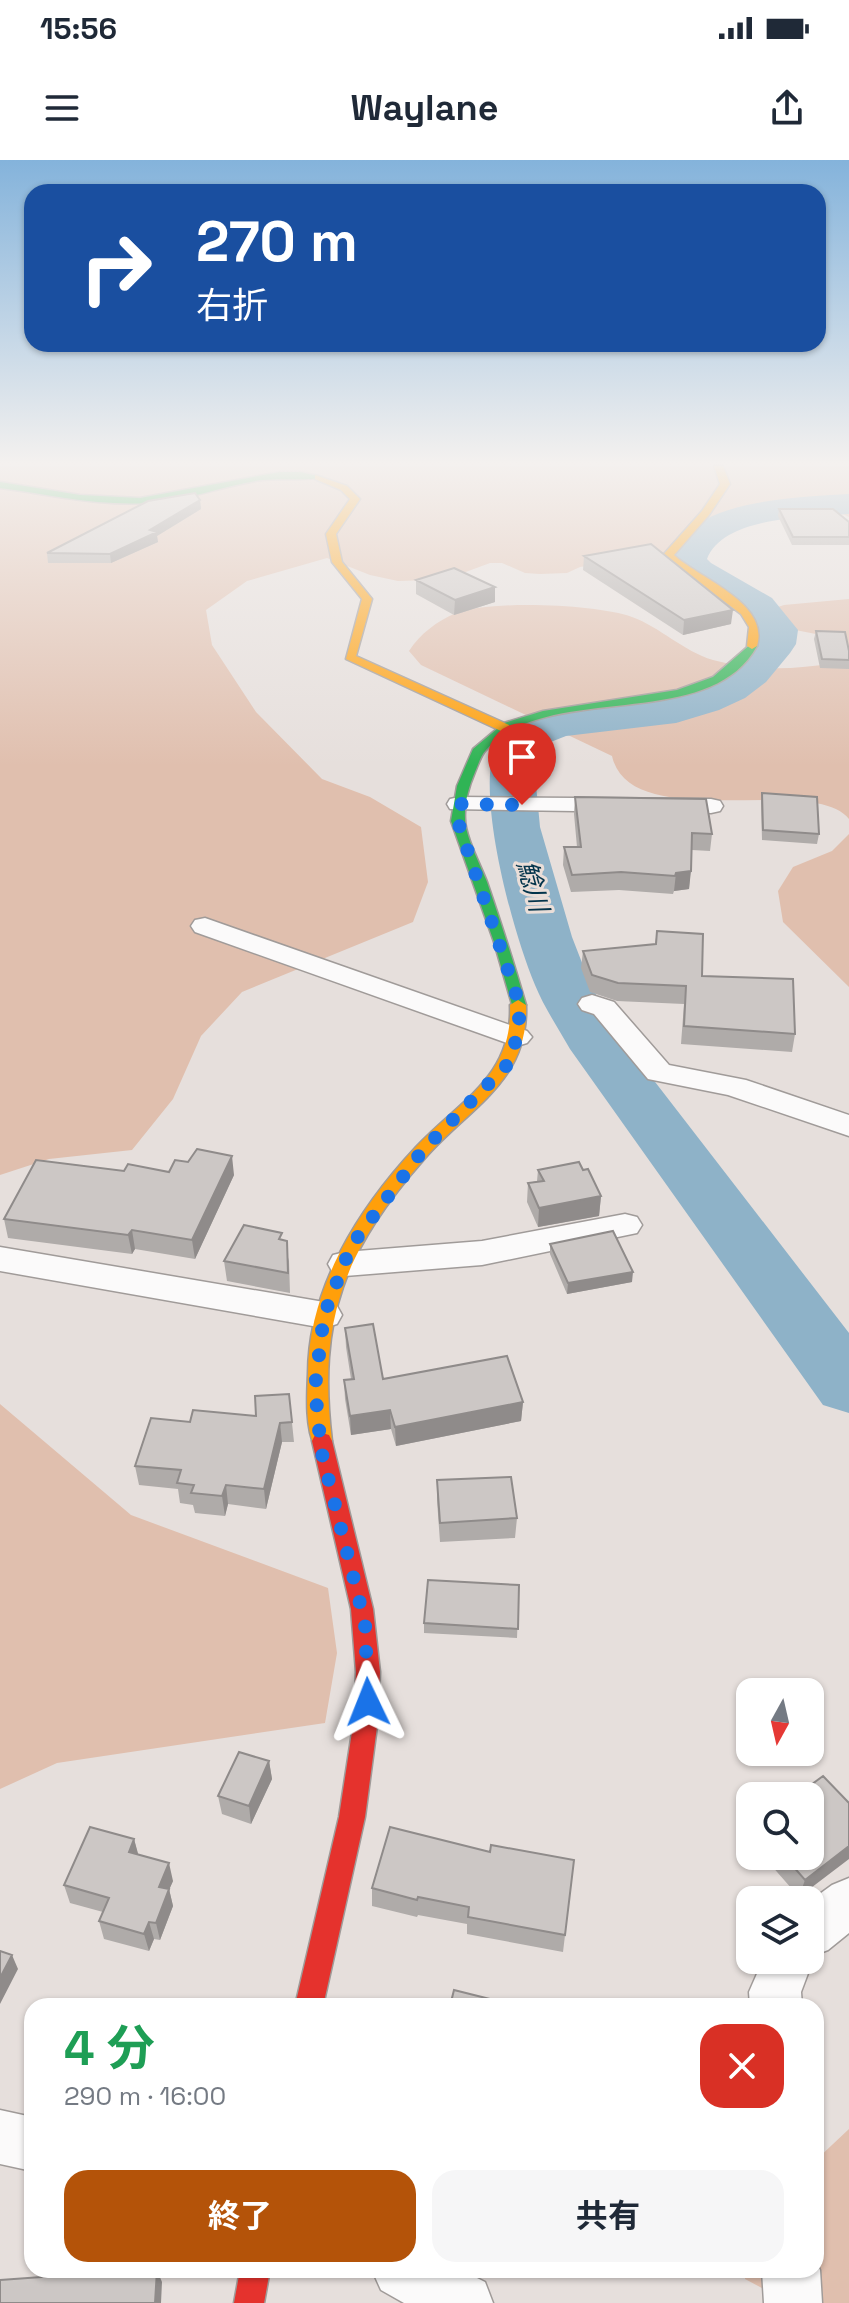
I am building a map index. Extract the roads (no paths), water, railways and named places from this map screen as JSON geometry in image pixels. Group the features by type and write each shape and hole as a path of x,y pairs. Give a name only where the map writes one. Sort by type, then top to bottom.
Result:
{"street":[{"path":"340,566 367,599 350,657 505,728"},
{"path":"311,1998 352,1803 368,1702 365,1623 321,1450 315,1387 324,1315 351,1246 423,1150 508,1064 520,1028 517,997 458,822 465,773 479,748 505,728 550,712 658,698 695,688 739,663 752,649 755,634 752,622 739,608 676,566"},
{"path":"459,804 711,806"},
{"path":"205,926 517,1037"},
{"path":"592,1004 604,1008 659,1072 735,1087 849,1126"},
{"path":"345,1264 482,1253 625,1225"},
{"path":"0,1259 324,1315"},
{"path":"824,1921 849,1902"},
{"path":"775,1998 782,1974"},
{"path":"0,2137 24,2142"},
{"path":"249,2303 254,2278"},
{"path":"416,2278 464,2303"},
{"path":"791,2278 793,2303"}],"waterway":[{"name":"鯰川","path":"693,566 758,606 778,630 776,644 751,673 730,689 704,701 676,710 558,724 527,736 516,751 513,785 516,827 545,937 563,986 599,1049 849,1386"}]}
